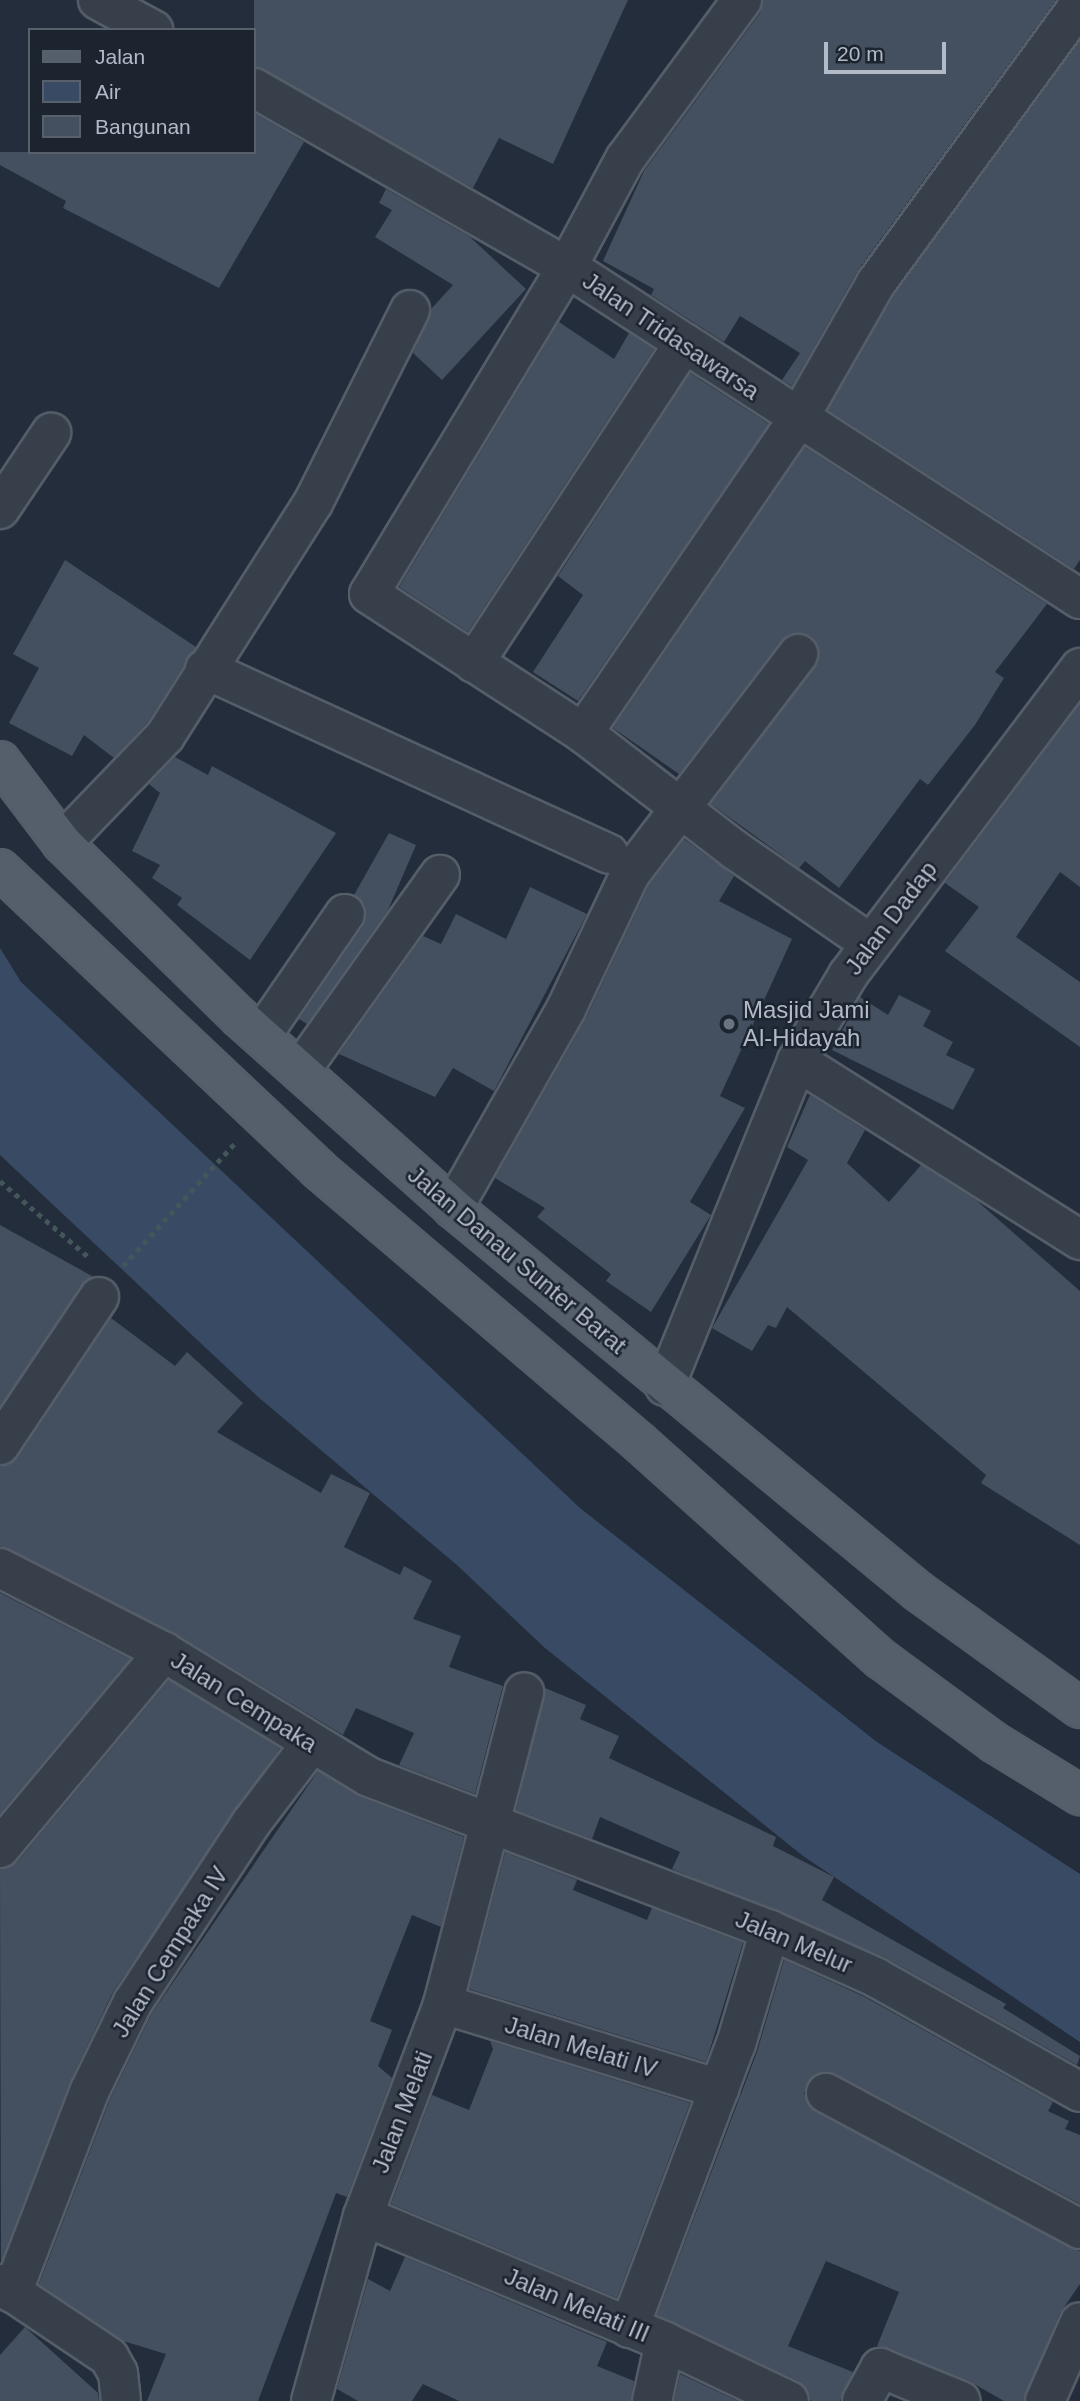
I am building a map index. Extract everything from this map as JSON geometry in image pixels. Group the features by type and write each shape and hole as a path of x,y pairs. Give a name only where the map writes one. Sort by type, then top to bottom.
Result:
{"main road":[{"name":"Jalan Danau Sunter Barat","path":"0,761 62,843 261,1036 453,1208 671,1391 919,1592 1080,1708"},
{"path":"0,869 318,1169 640,1443 881,1659 995,1743 1080,1795"},
{"path":"640,1443 671,1391"}],"street":[{"path":"98,0 149,28"},
{"path":"742,0 625,159 567,267 370,590 376,604 583,733 679,807 871,944"},
{"path":"583,733 797,421 876,283 1080,4"},
{"name":"Jalan Tridasawarsa","path":"256,89 567,267 684,342 797,421 1080,599"},
{"path":"62,843 165,736 205,669 313,503 410,310"},
{"path":"474,663 684,342"},
{"path":"0,509 51,433"},
{"path":"453,1208 566,1009 630,874 799,654"},
{"name":"Jalan Dadap","path":"671,1391 797,1061 871,944 1080,668"},
{"path":"205,669 608,854"},
{"path":"300,1071 440,875"},
{"path":"261,1036 345,914"},
{"path":"797,1061 1080,1240"},
{"path":"0,1445 108,1285"},
{"name":"Jalan Cempaka","path":"0,1568 164,1652 311,1745 369,1777 493,1823"},
{"path":"0,1847 164,1652"},
{"name":"Jalan Melati","path":"310,2401 363,2216 443,2004 493,1823 524,1692"},
{"name":"Jalan Cempaka IV","path":"6,2288 90,2090 132,2002 251,1823 311,1745"},
{"name":"Jalan Melur","path":"493,1823 771,1930 875,1977 1080,2092"},
{"path":"629,2328 719,2089 771,1930"},
{"name":"Jalan Melati IV","path":"443,2004 719,2089"},
{"path":"825,2093 1080,2229"},
{"name":"Jalan Melati III","path":"363,2216 665,2342 789,2401"},
{"path":"6,2288 109,2357 118,2373 121,2401"},
{"path":"1045,2401 1080,2322"},
{"path":"652,2401 665,2342"},
{"path":"862,2401 880,2368 961,2401"}],"path":[{"path":"108,1285 225,1154"},
{"path":"0,1181 89,1257"}],"water":[{"path":"0,948 21,982 580,1508 877,1742 1080,1874 1080,2042 803,1856 545,1648 458,1566 257,1396 0,1155"}],"building":[{"path":"254,0 628,0 553,164 499,138 473,188 256,67"},
{"path":"763,0 1056,0 858,270 792,386 782,380 800,353 740,316 724,342 651,295 654,289 603,261 644,171 760,13"},
{"path":"1080,41 1080,560 1074,569 828,410 894,295"},
{"path":"256,114 304,142 219,288 63,208 66,201 0,165 0,152 256,154"},
{"path":"386,189 470,237 526,289 442,380 413,353 432,308 453,285 375,237 392,210 379,203"},
{"path":"559,322 614,359 629,333 654,349 468,632 399,587"},
{"path":"690,373 769,424 578,701 533,672 583,595 558,576"},
{"path":"805,447 1047,604 995,672 1004,678 975,725 928,785 920,779 839,888 805,861 799,868 711,804 815,667 818,646 811,636 790,634 781,641 679,774 613,728"},
{"path":"65,560 196,647 148,722 114,758 84,735 72,756 9,723 39,668 13,654"},
{"path":"1080,704 1080,887 1060,872 1016,937 1080,982 1080,1047 945,951 979,907 945,883"},
{"path":"175,757 208,775 212,766 336,833 250,960 177,905 182,898 152,878 160,865 132,851 160,793 149,784"},
{"path":"389,833 416,845 388,910 307,1024 299,1019 363,926 365,905 354,895"},
{"path":"684,839 734,876 719,901 792,939 720,1096 745,1108 690,1202 711,1215 651,1312 606,1281 611,1274 537,1217 545,1208 495,1178 586,1018 649,885"},
{"path":"530,887 587,914 494,1091 453,1068 435,1097 339,1054 423,936 441,944 456,914 506,939"},
{"path":"899,995 931,1011 923,1026 953,1042 946,1055 975,1069 953,1110 832,1050 860,997 888,1015"},
{"path":"810,1095 865,1130 847,1163 889,1202 921,1165 976,1200 1080,1291 1080,1545 981,1483 986,1475 787,1307 776,1328 768,1325 752,1351 712,1328 808,1160 787,1147"},
{"path":"0,1225 92,1276 0,1406"},
{"path":"111,1318 175,1366 187,1352 243,1403 217,1432 321,1493 331,1474 370,1493 344,1547 400,1575 404,1566 432,1581 413,1619 461,1636 449,1667 503,1686 475,1794 399,1765 414,1733 356,1708 343,1735 174,1633 0,1546 0,1467 18,1457"},
{"path":"0,1593 130,1659 0,1814"},
{"path":"169,1680 280,1748 113,1992 70,2082 1,2262 0,1869 17,1862"},
{"path":"545,1688 586,1705 580,1719 619,1736 609,1758 776,1837 773,1846 834,1877 822,1900 1006,2004 1003,2008 1080,2056 1077,2065 884,1957 672,1869 680,1852 600,1817 592,1839 516,1810"},
{"path":"318,1771 361,1797 464,1837 441,1927 412,1915 370,2021 392,2030 378,2066 392,2078 347,2197 336,2193 258,2401 147,2401 166,2354 123,2341 39,2284 110,2099 152,2013"},
{"path":"505,1852 577,1880 573,1890 647,1920 652,1908 743,1943 706,2062 469,1989"},
{"path":"784,1960 865,1997 1053,2102 1048,2111 1069,2121 1065,2129 1080,2135 1080,2204 836,2074 815,2074 804,2093 816,2112 1080,2251 1080,2284 1060,2313 1024,2401 1004,2401 969,2381 877,2346 899,2292 826,2261 788,2346 853,2372 840,2401 811,2401 798,2381 657,2315 757,2052"},
{"path":"490,2041 690,2103 617,2298 391,2204 432,2095 469,2110 493,2049"},
{"path":"405,2257 607,2342 597,2366 634,2381 631,2401 459,2401 423,2384 412,2401 358,2401 337,2389 368,2279 390,2291"},
{"path":"25,2327 98,2393 99,2401 0,2401 0,2355"},
{"path":"680,2374 738,2401 674,2401"}],"place":[{"name":"Masjid Jami Al-Hidayah","path":"729,1024"}]}
